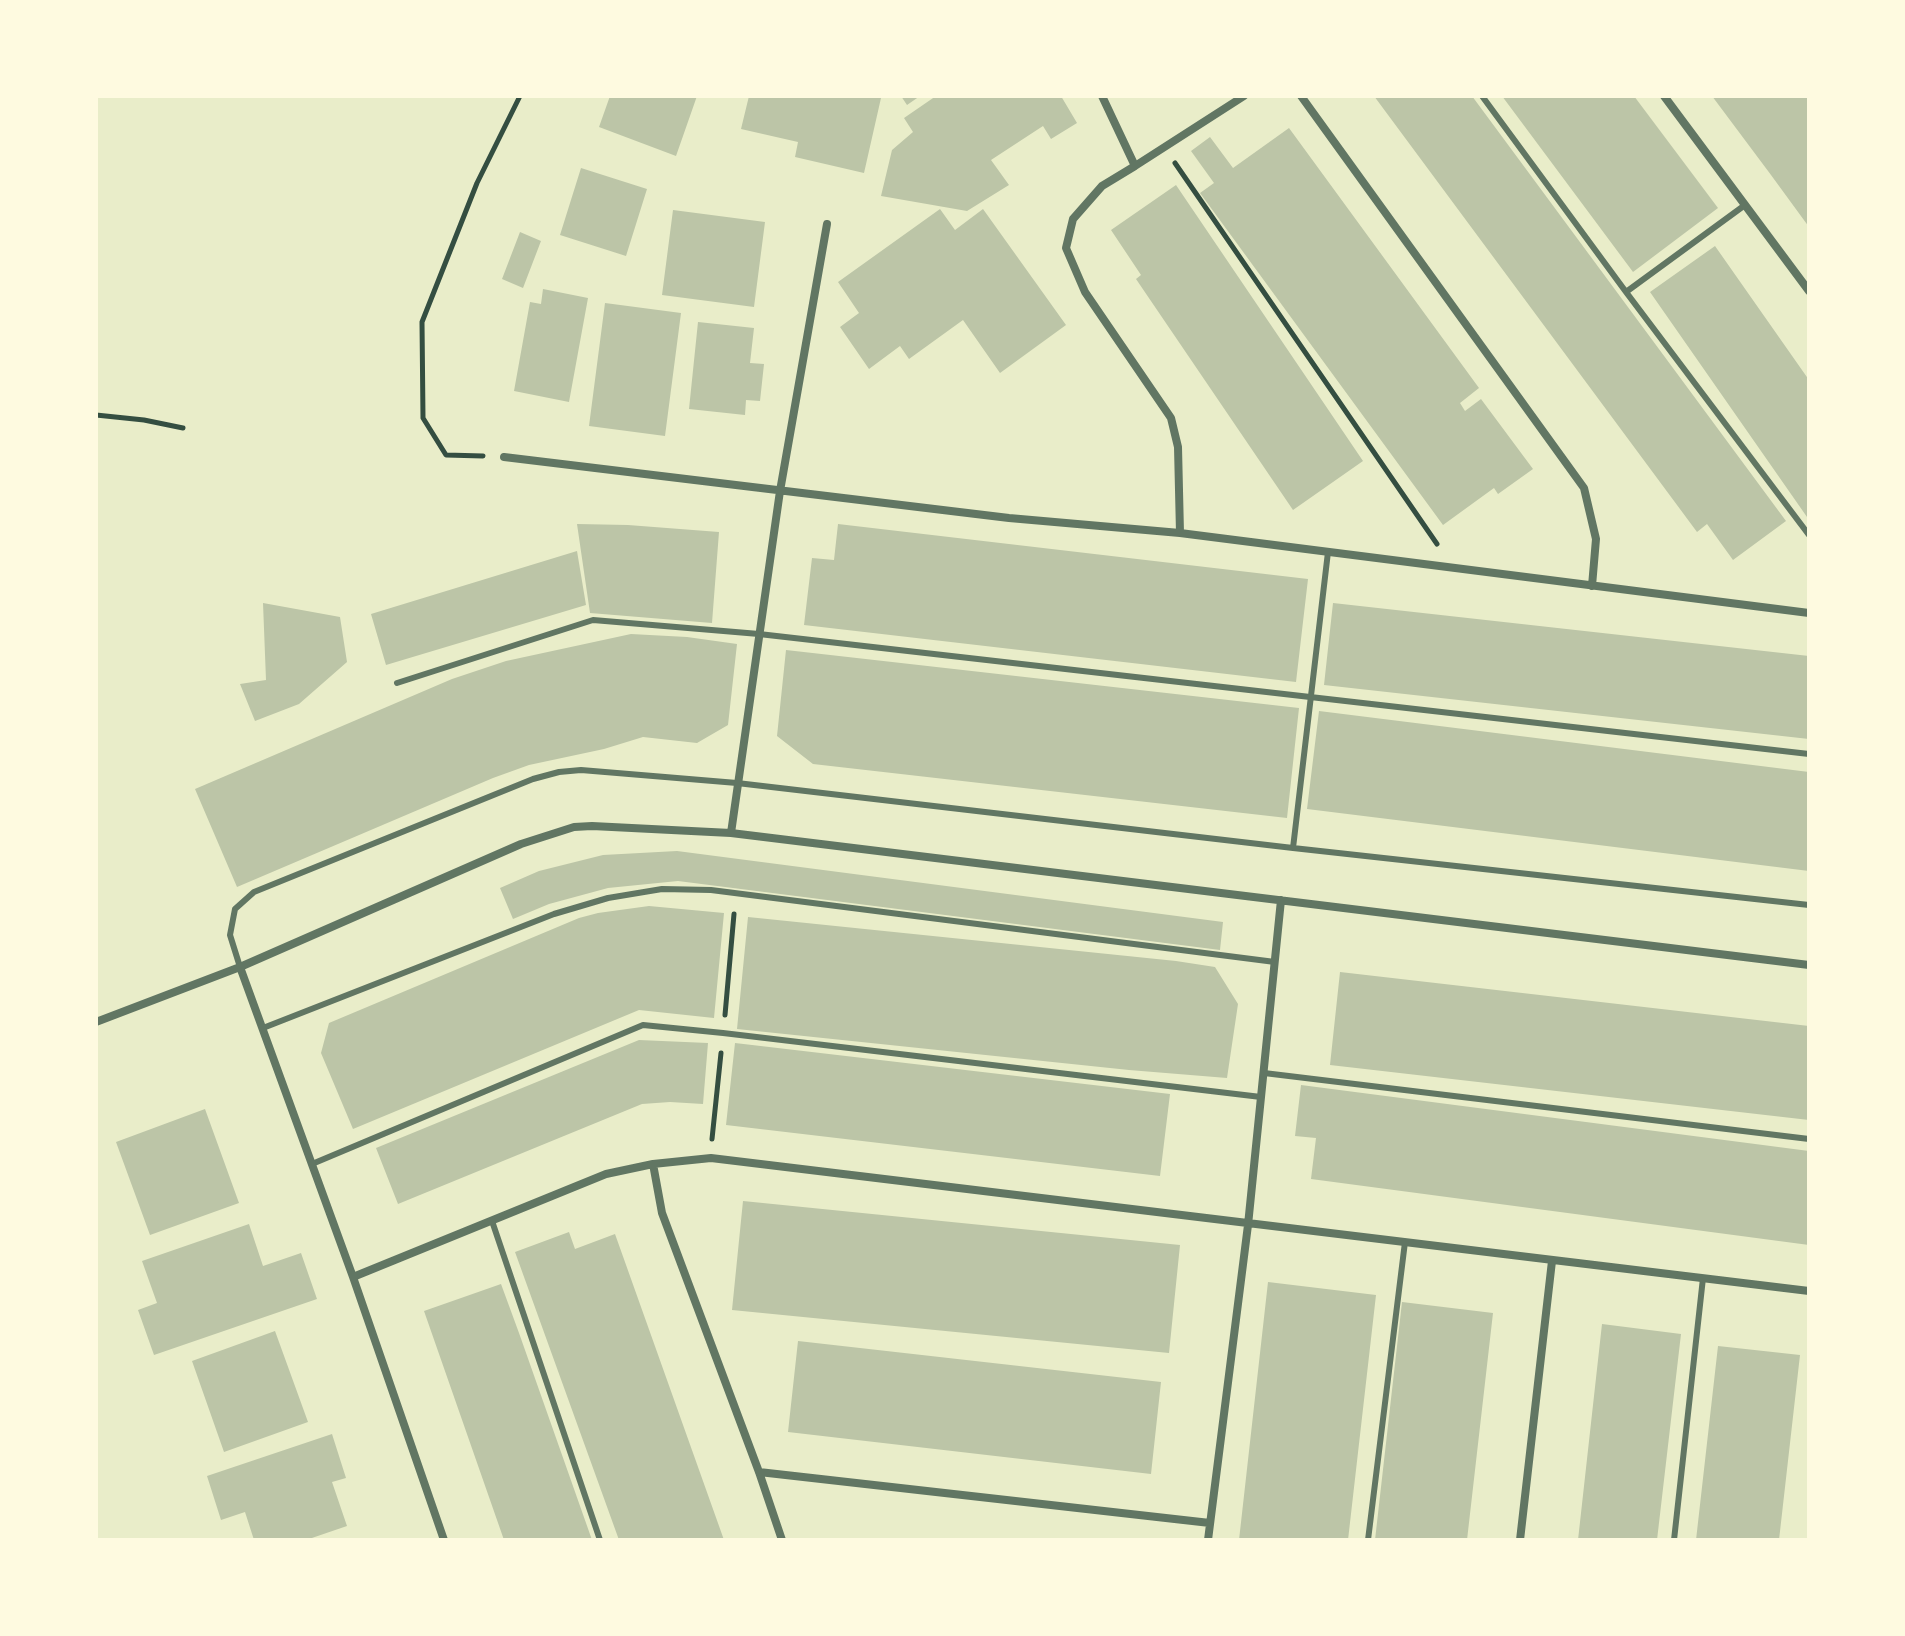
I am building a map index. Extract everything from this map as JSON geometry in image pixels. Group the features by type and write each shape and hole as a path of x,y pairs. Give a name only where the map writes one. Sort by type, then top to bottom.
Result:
{"street":[{"path":"1102,96 1135,166"},
{"path":"1180,533 1178,447 1171,418 1085,292 1066,248 1073,219 1102,186 1244,96"},
{"path":"1301,96 1584,488 1596,539 1592,586"},
{"path":"1664,96 1809,291"},
{"path":"731,833 780,491 827,224"},
{"path":"504,457 1009,518 1180,533 1809,613"},
{"path":"96,1022 240,967 521,844 567,829 592,826 731,833 1809,965"},
{"path":"1208,1540 1248,1225 1281,900"},
{"path":"240,967 353,1277 444,1540"},
{"path":"353,1277 606,1174 653,1164 711,1158 1809,1291"},
{"path":"653,1164 662,1213 782,1540"},
{"path":"1520,1540 1552,1261"},
{"path":"759,1472 1210,1523"}],"lane":[{"path":"1482,96 1809,535"},
{"path":"1626,292 1745,205"},
{"path":"1293,848 1328,552"},
{"path":"397,683 593,620 759,634 1809,754"},
{"path":"240,967 230,935 235,909 254,892 533,779 581,770 737,783 1809,905"},
{"path":"263,1028 554,914 608,898 662,889 711,890 1275,962"},
{"path":"312,1164 643,1025 1261,1097"},
{"path":"1264,1073 1809,1139"},
{"path":"492,1221 600,1540"},
{"path":"1368,1540 1405,1242"},
{"path":"1674,1540 1703,1278"}],"path":[{"path":"504,457 446,455 423,418 422,322 477,183 520,96"},
{"path":"1183,174 1428,531"},
{"path":"96,415 183,428"},
{"path":"711,1158 736,893"}],"building":[{"path":"610,96 697,96 676,156 599,127"},
{"path":"749,96 881,98 864,173 795,157 798,142 741,129"},
{"path":"901,96 920,96 907,105"},
{"path":"936,96 1061,96 1077,123 1051,139 1043,126 991,160 1009,185 967,211 881,196 892,150 913,132 904,118"},
{"path":"1374,96 1472,96 1786,521 1733,560 1707,524 1697,532"},
{"path":"1502,96 1634,96 1718,208 1633,272"},
{"path":"1712,96 1809,96 1809,227 1771,175"},
{"path":"1289,128 1479,388 1460,403 1465,411 1481,399 1533,469 1498,494 1494,488 1443,525 1200,193 1214,183 1191,151 1210,137 1233,168"},
{"path":"581,168 647,189 626,256 560,235"},
{"path":"1176,185 1363,461 1293,510 1136,279 1141,275 1111,230"},
{"path":"940,209 955,230 983,209 1066,325 1000,373 963,320 909,359 900,346 869,369 840,327 859,313 838,282"},
{"path":"673,210 765,222 754,307 662,295"},
{"path":"520,232 541,241 523,288 502,279"},
{"path":"1715,246 1809,380 1807,517 1650,292"},
{"path":"543,289 588,298 569,402 514,391 530,302 541,304"},
{"path":"605,303 681,313 665,436 589,426"},
{"path":"698,322 754,328 750,363 764,364 760,401 746,400 745,415 689,409"},
{"path":"577,524 719,532 712,623 590,613"},
{"path":"838,524 1308,579 1296,682 804,625 812,558 834,560"},
{"path":"577,551 586,605 386,665 371,614"},
{"path":"263,603 340,617 347,662 299,704 255,721 240,684 266,680"},
{"path":"1333,603 1809,656 1809,739 1324,685"},
{"path":"631,634 737,644 728,725 697,743 643,737 529,765 237,887 195,789 452,679 506,661"},
{"path":"786,650 1299,708 1287,818 813,764 777,736"},
{"path":"1319,711 1809,772 1809,871 1307,809"},
{"path":"677,851 1223,922 1220,950 678,881 608,888 549,904 513,919 500,888 539,871 603,855"},
{"path":"649,906 724,913 714,1018 639,1010 353,1129 321,1053 329,1023 579,918"},
{"path":"748,917 1215,967 1238,1004 1227,1078 737,1029"},
{"path":"1340,972 1809,1026 1809,1120 1330,1065"},
{"path":"639,1040 708,1043 703,1104 642,1104 398,1204 376,1148"},
{"path":"735,1043 1170,1094 1160,1176 726,1125"},
{"path":"1301,1085 1809,1151 1809,1245 1311,1179 1316,1138 1295,1136"},
{"path":"205,1109 239,1203 150,1235 116,1142"},
{"path":"743,1201 1180,1245 1169,1353 732,1310"},
{"path":"249,1224 263,1266 301,1253 317,1299 154,1355 138,1310 157,1303 142,1261"},
{"path":"569,1232 575,1249 615,1234 724,1540 619,1540 515,1252"},
{"path":"1268,1282 1376,1295 1348,1540 1239,1540"},
{"path":"501,1284 592,1540 504,1540 424,1311"},
{"path":"1402,1302 1493,1313 1467,1540 1375,1540"},
{"path":"1602,1324 1681,1334 1657,1540 1578,1540"},
{"path":"275,1331 308,1422 224,1452 192,1361"},
{"path":"798,1341 1161,1382 1151,1474 788,1432"},
{"path":"1718,1346 1800,1355 1779,1540 1696,1540"},
{"path":"332,1434 346,1478 332,1482 347,1526 306,1540 254,1540 245,1512 221,1520 207,1476"}]}
